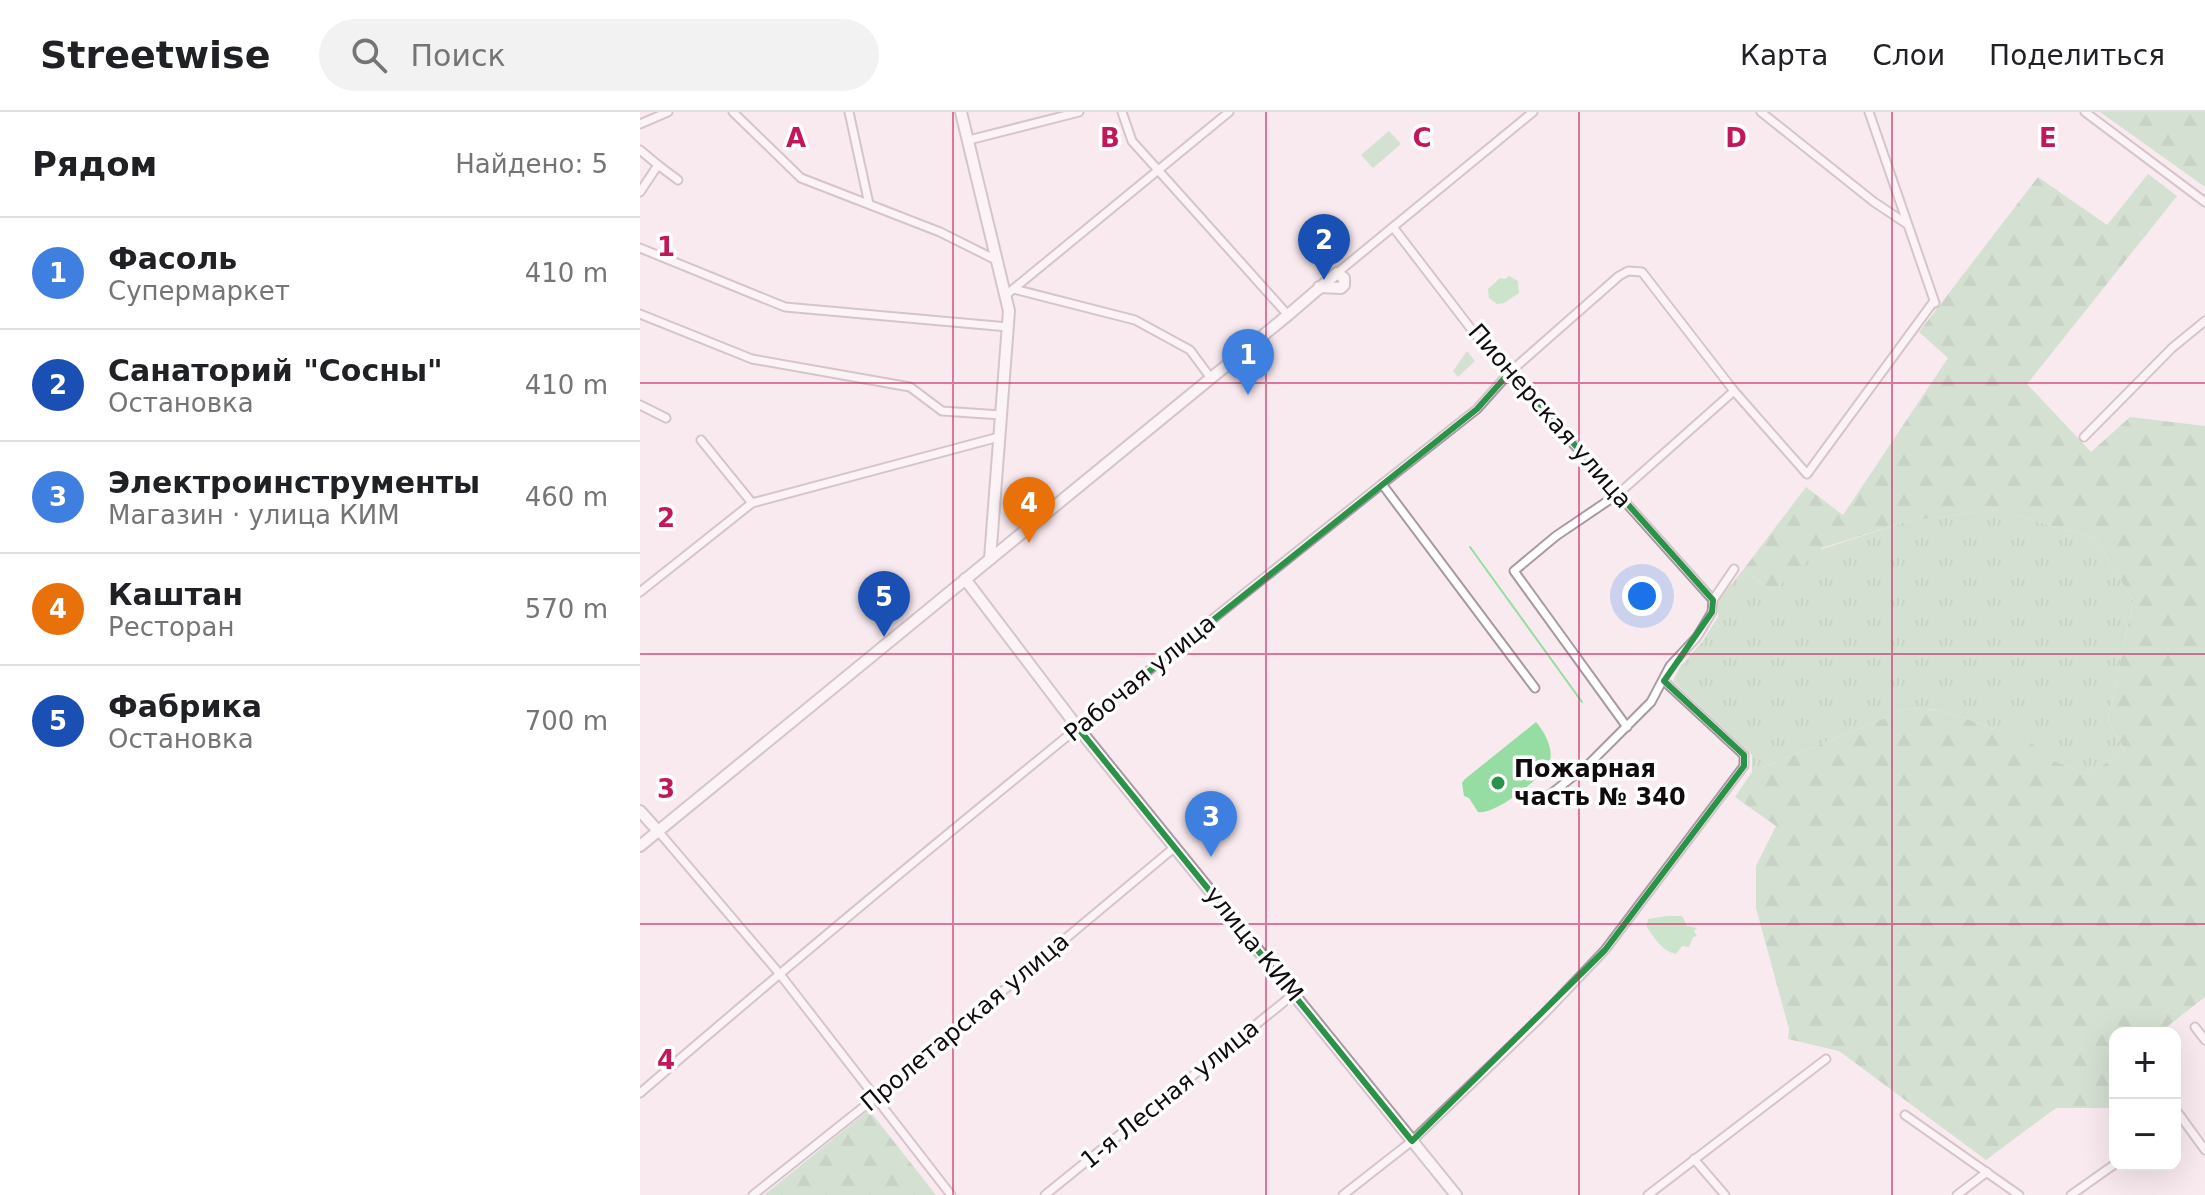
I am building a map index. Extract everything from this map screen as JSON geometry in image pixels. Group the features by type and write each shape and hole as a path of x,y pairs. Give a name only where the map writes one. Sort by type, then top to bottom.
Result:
{"main road":[{"path":"961,112 996,260 1010,292 990,559"},
{"path":"640,846 1319,287 1341,288 1344,278 1337,273"},
{"name":"улица КИМ","path":"965,579 1078,728 1456,1195"},
{"path":"640,811 658,831"}],"street":[{"path":"640,124 668,112"},
{"path":"733,112 801,178 940,232 996,260"},
{"path":"849,112 869,204"},
{"path":"969,140 1079,112"},
{"path":"1122,112 1132,141 1288,315"},
{"path":"1010,292 1229,112"},
{"path":"1337,273 1533,112"},
{"path":"1761,112 1874,202 1909,225"},
{"path":"1627,727 1514,571 1556,536 1618,494 1734,391 1807,474 1934,302 1869,112"},
{"path":"2085,112 2205,202"},
{"path":"640,150 678,180"},
{"path":"640,192 658,165"},
{"name":"Пионерская улица","path":"1393,227 1475,334 1713,600"},
{"path":"640,248 785,307 1008,327"},
{"name":"Рабочая улица","path":"640,1093 779,973 1078,728 1477,409 1510,372 1619,276 1628,271 1642,272 1734,391"},
{"path":"1010,292 1135,320 1190,350 1210,377"},
{"path":"640,314 752,359 910,387 942,411 1001,415"},
{"path":"2084,437 2172,348 2205,321"},
{"path":"640,405 666,418"},
{"path":"640,592 752,503 999,437"},
{"path":"701,440 752,503"},
{"path":"1382,484 1535,688"},
{"path":"1547,797 1590,763 1651,702 1670,666 1697,637 1712,612 1713,600 1734,569"},
{"path":"1343,1195 1412,1141 1544,1014 1605,950 1744,766 1744,755 1664,681"},
{"path":"658,831 779,973 951,1195"},
{"name":"Пролетарская улица","path":"753,1195 876,1097 1175,847"},
{"name":"1-я Лесная улица","path":"1045,1195 1295,993"},
{"path":"2195,1027 2205,1040"},
{"path":"1648,1195 1826,1059"},
{"path":"1905,1115 2019,1195"},
{"path":"2181,1122 2205,1150"},
{"path":"1694,1159 1725,1195"},
{"path":"2071,1195 2109,1168"},
{"path":"1957,1195 1987,1172"}],"highlighted area":[{"path":"1510,372 1713,600 1712,612 1664,681 1744,755 1744,766 1605,950 1412,1141 1078,728 1477,409"}],"green space":[{"path":"2100,112 2205,112 2205,187"},
{"path":"1389,131 1401,144 1373,168 1361,155"},
{"path":"2148,174 2177,196 2027,384 2091,452 2130,417 2205,426 2205,997 2167,1027 2109,1027 2109,1108 2056,1108 1986,1160 1839,1051 1788,1039 1789,1029 1756,908 1756,866 1776,826 1735,797 1752,772 1909,708 1940,710 1973,721 2033,744 2050,759 2089,775 2125,750 2108,722 2133,601 2095,538 1996,510 1908,521 1822,548 1773,591 1743,570 1806,487 1843,515 1948,358 1919,332 2038,177 2107,225"},
{"path":"1467,351 1475,361 1458,377 1453,371"},
{"path":"1996,510 2095,538 2133,601 2108,722 2125,750 2089,775 2050,759 2033,744 1973,721 1940,710 1909,708 1752,772 1752,755 1673,681 1718,617 1718,600 1743,570 1773,591 1819,550 1908,521"},
{"path":"869,1110 936,1195 764,1195"}],"shaded area":[{"path":"1509,276 1518,281 1519,293 1497,304 1489,298 1488,289 1500,278"},
{"path":"1536,722 1550,747 1549,763 1545,770 1517,795 1495,808 1478,812 1469,798 1464,796 1462,783"},
{"path":"1682,916 1687,926 1697,928 1694,931 1697,936 1693,937 1689,947 1682,946 1676,954 1663,947 1647,927 1648,919"}],"waterway":[{"path":"1470,547 1582,702"}],"place":[{"name":"Санаторий \"Сосны\"","path":"1324,280"},
{"name":"Фасоль","path":"1248,395"},
{"name":"Каштан","path":"1029,543"},
{"name":"Фабрика","path":"884,637"},
{"name":"Пожарная часть № 340","path":"1498,783"},
{"name":"Электроинструменты","path":"1211,857"}]}
